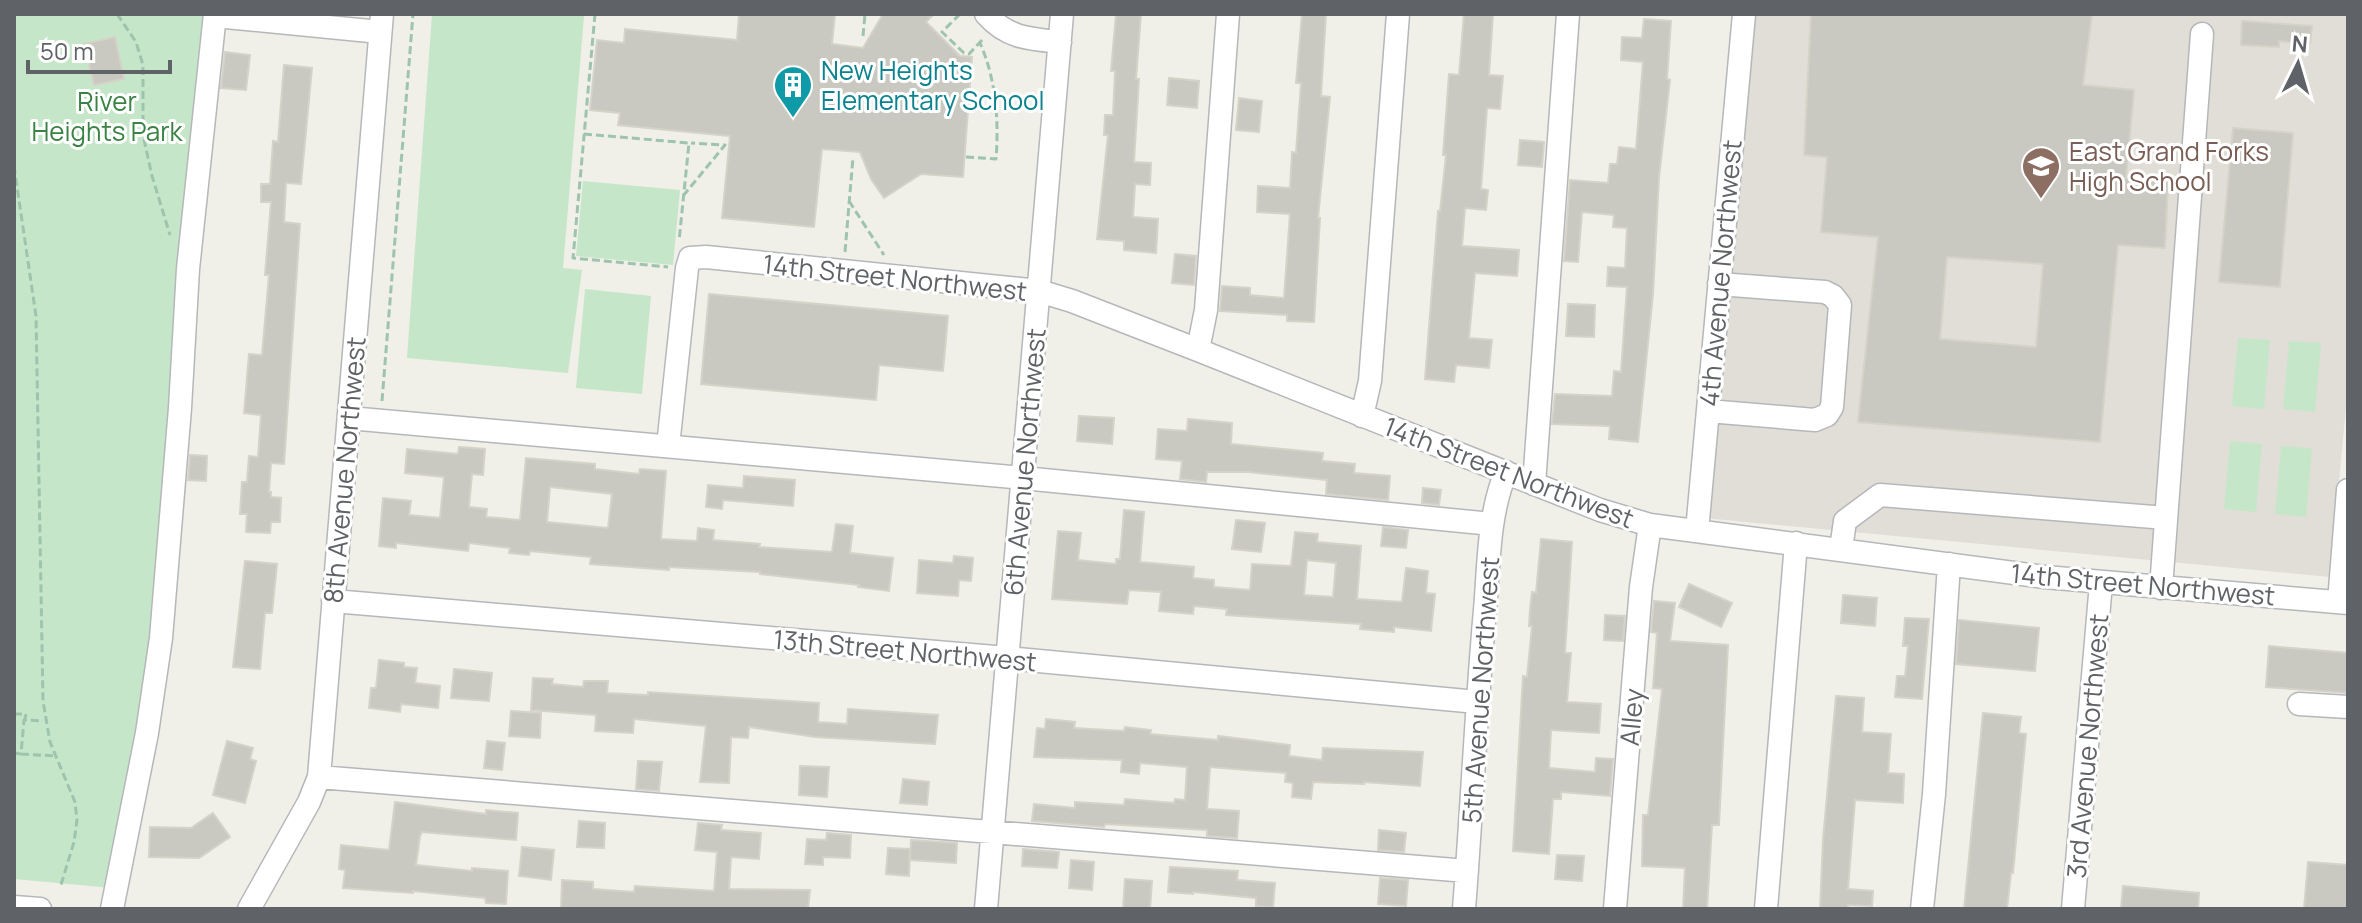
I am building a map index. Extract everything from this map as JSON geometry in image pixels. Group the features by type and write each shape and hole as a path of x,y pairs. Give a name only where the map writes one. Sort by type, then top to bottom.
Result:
{"street":[{"path":"986,14 996,26 1017,37 1060,42"},
{"name":"6th Avenue Northwest","path":"986,909 1062,14"},
{"path":"1198,350 1206,310 1228,14"},
{"path":"1362,416 1370,381 1398,14"},
{"path":"1534,484 1568,14"},
{"name":"4th Avenue Northwest","path":"1697,531 1744,14"},
{"path":"112,909 147,733 161,638 188,269 215,15 381,23"},
{"name":"8th Avenue Northwest","path":"249,909 309,802 319,777 381,23"},
{"path":"2161,588 2202,34"},
{"name":"14th Street Northwest","path":"681,260 706,257 1039,291 1198,350 1600,510 1650,525 2101,583 2343,603"},
{"path":"668,446 687,268 681,260"},
{"path":"1708,411 1815,420 1827,415 1832,407 1840,305 1833,296 1825,292 1719,284"},
{"path":"349,418 1023,478 1492,524"},
{"name":"5th Avenue Northwest","path":"1464,909 1492,524 1499,488 1506,472"},
{"path":"2343,603 2348,490"},
{"path":"1841,549 1845,521 1880,495 2166,518"},
{"name":"Alley","path":"1615,909 1641,587 1650,525"},
{"path":"1766,909 1796,543"},
{"path":"1922,909 1934,794 1949,564"},
{"name":"3rd Avenue Northwest","path":"2073,909 2101,583"},
{"name":"13th Street Northwest","path":"333,601 1007,658 1477,702"},
{"path":"2299,704 2348,707"},
{"path":"319,777 1467,871"},
{"path":"14,907 40,909"}],"path":[{"path":"117,14 136,42 143,65 143,135 152,176 169,234 188,269"},
{"path":"381,405 413,14"},
{"path":"595,14 573,258 681,260 689,143"},
{"path":"863,36 865,14"},
{"path":"960,14 942,32 964,53 969,54 982,41 997,115 996,159 966,157"},
{"path":"584,134 725,145 683,196"},
{"path":"845,255 853,157"},
{"path":"14,166 36,316 45,721 75,802 77,820 74,842 60,888"},
{"path":"849,201 886,259"},
{"path":"14,714 26,714 21,754"},
{"path":"24,720 45,721"},
{"path":"14,753 56,756"}],"shaded area":[{"name":"East Grand Forks High School","path":"1751,14 2348,14 2348,386 2330,577 1704,518"}],"green space":[{"name":"River Heights Park","path":"14,14 213,14 156,620 112,888 14,879"},
{"path":"432,14 584,16 563,268 582,270 568,373 407,358"},
{"path":"583,181 680,190 673,265 576,256"},
{"path":"585,289 651,296 642,394 576,388"},
{"path":"2238,338 2270,340 2264,409 2232,406"},
{"path":"2289,341 2321,343 2315,412 2283,409"},
{"path":"2230,441 2262,444 2256,512 2224,509"},
{"path":"2281,446 2312,448 2306,517 2275,514"}],"building":[{"name":"New Heights Elementary School","path":"739,14 835,14 832,44 863,48 883,14 934,14 926,22 960,56 972,57 963,177 921,174 884,198 871,179 860,152 822,149 814,227 722,218 730,136 618,125 620,113 590,110 597,40 624,43 625,29 737,40"},
{"path":"1116,14 1141,14 1134,162 1151,163 1150,185 1135,184 1133,217 1158,219 1156,253 1124,250 1124,241 1097,239 1108,135 1104,135 1105,115 1113,115 1115,71 1111,71"},
{"path":"1302,14 1326,14 1321,96 1330,97 1318,218 1314,322 1287,321 1287,315 1220,311 1222,286 1250,288 1250,295 1284,298 1290,214 1257,212 1258,186 1290,188 1301,83 1296,83"},
{"path":"1464,14 1493,14 1489,75 1503,76 1500,109 1487,108 1481,189 1488,190 1486,210 1465,208 1462,246 1519,250 1517,276 1475,273 1469,338 1492,340 1489,368 1456,365 1454,382 1425,379 1438,211 1446,155 1443,155 1449,74 1459,75"},
{"path":"1811,14 2092,14 2083,85 2134,90 2126,178 2168,182 2165,248 2118,245 2100,442 1858,422 1878,237 1821,232 1827,157 1804,155","holes":["1947,257 2043,264 2036,347 1940,339"]},
{"path":"1644,19 1671,21 1667,79 1670,80 1659,177 1653,294 1638,442 1609,439 1610,426 1552,424 1555,394 1612,396 1614,371 1621,372 1627,287 1607,286 1608,267 1625,268 1627,228 1613,227 1614,215 1582,212 1578,262 1564,261 1570,180 1608,183 1610,164 1617,164 1619,147 1636,149 1643,62 1621,60 1622,37 1642,38"},
{"path":"2242,21 2312,26 2310,44 2279,41 2279,47 2241,45"},
{"path":"115,37 124,79 94,85 84,44"},
{"path":"225,52 250,55 246,90 221,88"},
{"path":"284,65 312,68 301,184 286,183 284,222 300,224 284,464 271,463 269,492 271,497 281,498 280,522 271,522 270,533 246,532 247,514 240,514 242,482 247,482 249,456 258,457 261,415 244,413 249,354 262,355 269,275 265,275 271,202 261,202 261,184 270,184 273,141 278,142"},
{"path":"1169,78 1199,81 1197,108 1167,105"},
{"path":"1239,98 1262,101 1259,132 1236,130"},
{"path":"2233,128 2293,133 2280,287 2219,282"},
{"path":"1520,140 1544,142 1542,167 1518,165"},
{"path":"1175,254 1196,256 1194,285 1172,283"},
{"path":"709,294 948,316 943,371 879,365 876,400 701,384"},
{"path":"1568,304 1595,305 1594,337 1566,336"},
{"path":"1079,416 1114,418 1112,444 1077,441"},
{"path":"1188,419 1232,423 1231,444 1323,453 1322,461 1355,464 1354,473 1390,476 1388,500 1326,494 1327,480 1248,472 1207,472 1206,482 1180,479 1182,461 1156,459 1158,429 1187,431"},
{"path":"459,447 485,449 483,475 472,474 469,507 487,509 486,517 520,520 526,458 595,464 595,469 639,474 640,469 666,471 661,539 697,541 698,528 714,530 713,540 832,552 836,524 853,526 850,553 893,558 889,591 760,572 590,564 591,557 530,551 529,555 509,553 510,548 469,543 468,551 396,543 396,548 379,546 383,498 411,501 409,515 440,518 444,477 405,473 407,449 458,454","holes":["550,487 612,494 608,528 547,522"]},
{"path":"190,455 207,456 206,481 188,480"},
{"path":"744,476 795,480 793,506 723,500 722,509 706,507 708,485 743,488"},
{"path":"1423,488 1441,490 1439,505 1422,503"},
{"path":"1124,510 1144,512 1140,562 1194,567 1193,578 1214,580 1214,587 1250,590 1252,564 1291,566 1295,532 1318,534 1317,542 1361,546 1357,599 1402,602 1406,568 1428,571 1426,593 1435,594 1431,631 1394,627 1394,632 1360,629 1361,624 1226,615 1227,609 1194,606 1193,614 1159,611 1161,592 1129,590 1127,604 1052,599 1058,531 1081,533 1078,560 1116,564 1116,559 1120,559","holes":["1307,560 1336,563 1333,597 1304,595"]},
{"path":"1236,520 1265,523 1261,552 1232,549"},
{"path":"1383,527 1408,530 1406,548 1381,546"},
{"path":"1541,539 1572,542 1565,653 1571,653 1567,702 1601,704 1599,733 1551,730 1549,768 1595,772 1596,758 1613,759 1610,796 1561,792 1561,799 1553,799 1549,854 1513,851 1523,676 1527,677 1532,626 1529,626 1530,610 1532,592 1536,593"},
{"path":"954,556 973,558 971,581 959,580 958,596 917,593 919,560 953,563"},
{"path":"245,561 277,564 272,613 265,613 260,669 233,667"},
{"path":"1689,584 1732,603 1721,627 1679,607"},
{"path":"1843,595 1877,598 1875,626 1841,623"},
{"path":"1654,601 1675,603 1670,641 1728,645 1719,825 1712,825 1707,909 1683,909 1685,868 1642,866 1643,815 1648,815 1662,689 1653,688 1657,633 1651,632"},
{"path":"1605,615 1625,616 1623,641 1604,640"},
{"path":"1905,618 1929,619 1922,699 1895,697 1897,676 1905,676 1908,646 1903,646"},
{"path":"1959,620 2039,628 2035,671 1956,664"},
{"path":"2269,646 2348,653 2348,693 2266,687"},
{"path":"379,660 417,668 415,683 440,686 438,708 401,704 400,712 369,708 371,688 376,688"},
{"path":"454,669 492,673 489,701 451,698"},
{"path":"533,678 553,679 552,684 583,687 584,681 608,681 607,693 648,695 648,692 819,703 818,722 847,724 848,709 938,715 935,744 815,737 749,727 748,738 731,737 729,783 700,782 706,726 634,719 633,733 595,731 596,715 531,710"},
{"path":"1836,696 1864,698 1862,732 1891,734 1888,773 1904,774 1903,803 1855,800 1848,889 1873,891 1872,906 1820,909 1823,840"},
{"path":"511,711 541,713 540,738 509,736"},
{"path":"1983,713 2021,717 2019,733 2026,734 2007,909 1964,909"},
{"path":"1046,719 1075,722 1074,728 1124,731 1125,727 1151,730 1150,734 1218,740 1218,736 1290,745 1289,756 1322,760 1323,748 1423,752 1420,786 1313,782 1311,799 1292,797 1293,783 1285,782 1286,773 1210,767 1207,809 1239,811 1237,838 1207,836 1207,830 1032,821 1034,804 1075,808 1075,802 1124,805 1125,799 1174,803 1175,799 1185,800 1187,767 1140,763 1139,774 1121,772 1122,760 1034,757 1037,728 1045,729"},
{"path":"227,741 253,748 250,759 256,761 245,803 213,795"},
{"path":"487,741 505,743 502,770 484,768"},
{"path":"638,761 662,762 659,791 636,789"},
{"path":"800,766 829,767 827,797 799,795"},
{"path":"903,779 929,782 927,805 900,803"},
{"path":"395,802 486,814 486,810 518,813 516,840 422,832 416,865 508,871 506,904 486,903 485,898 343,888 345,870 339,869 341,845 389,850"},
{"path":"213,813 230,837 199,858 149,857 150,827 191,828"},
{"path":"579,821 605,823 604,848 577,847"},
{"path":"698,823 722,825 721,830 761,833 759,859 731,857 729,889 810,890 808,909 561,909 562,880 593,882 593,889 634,892 635,886 714,891 717,852 695,850"},
{"path":"1379,830 1406,833 1404,852 1378,850"},
{"path":"827,833 851,835 850,858 823,857 823,865 805,864 807,839 826,840"},
{"path":"911,840 957,843 956,863 910,860"},
{"path":"522,847 554,850 551,880 519,876"},
{"path":"888,848 910,849 909,876 886,874"},
{"path":"1023,849 1059,852 1057,868 1022,866"},
{"path":"1557,855 1584,856 1582,881 1555,879"},
{"path":"1071,860 1094,862 1092,890 1069,888"},
{"path":"2308,862 2348,865 2348,909 2304,909"},
{"path":"1170,867 1238,871 1237,880 1275,883 1273,907 1256,906 1256,898 1168,892"},
{"path":"1380,878 1408,880 1406,906 1378,904"},
{"path":"1125,879 1152,881 1150,909 1123,909"},
{"path":"2123,886 2199,893 2198,909 2121,909"}],"place":[{"name":"New Heights Elementary School","path":"793,119"},
{"name":"East Grand Forks High School","path":"2041,200"}]}
